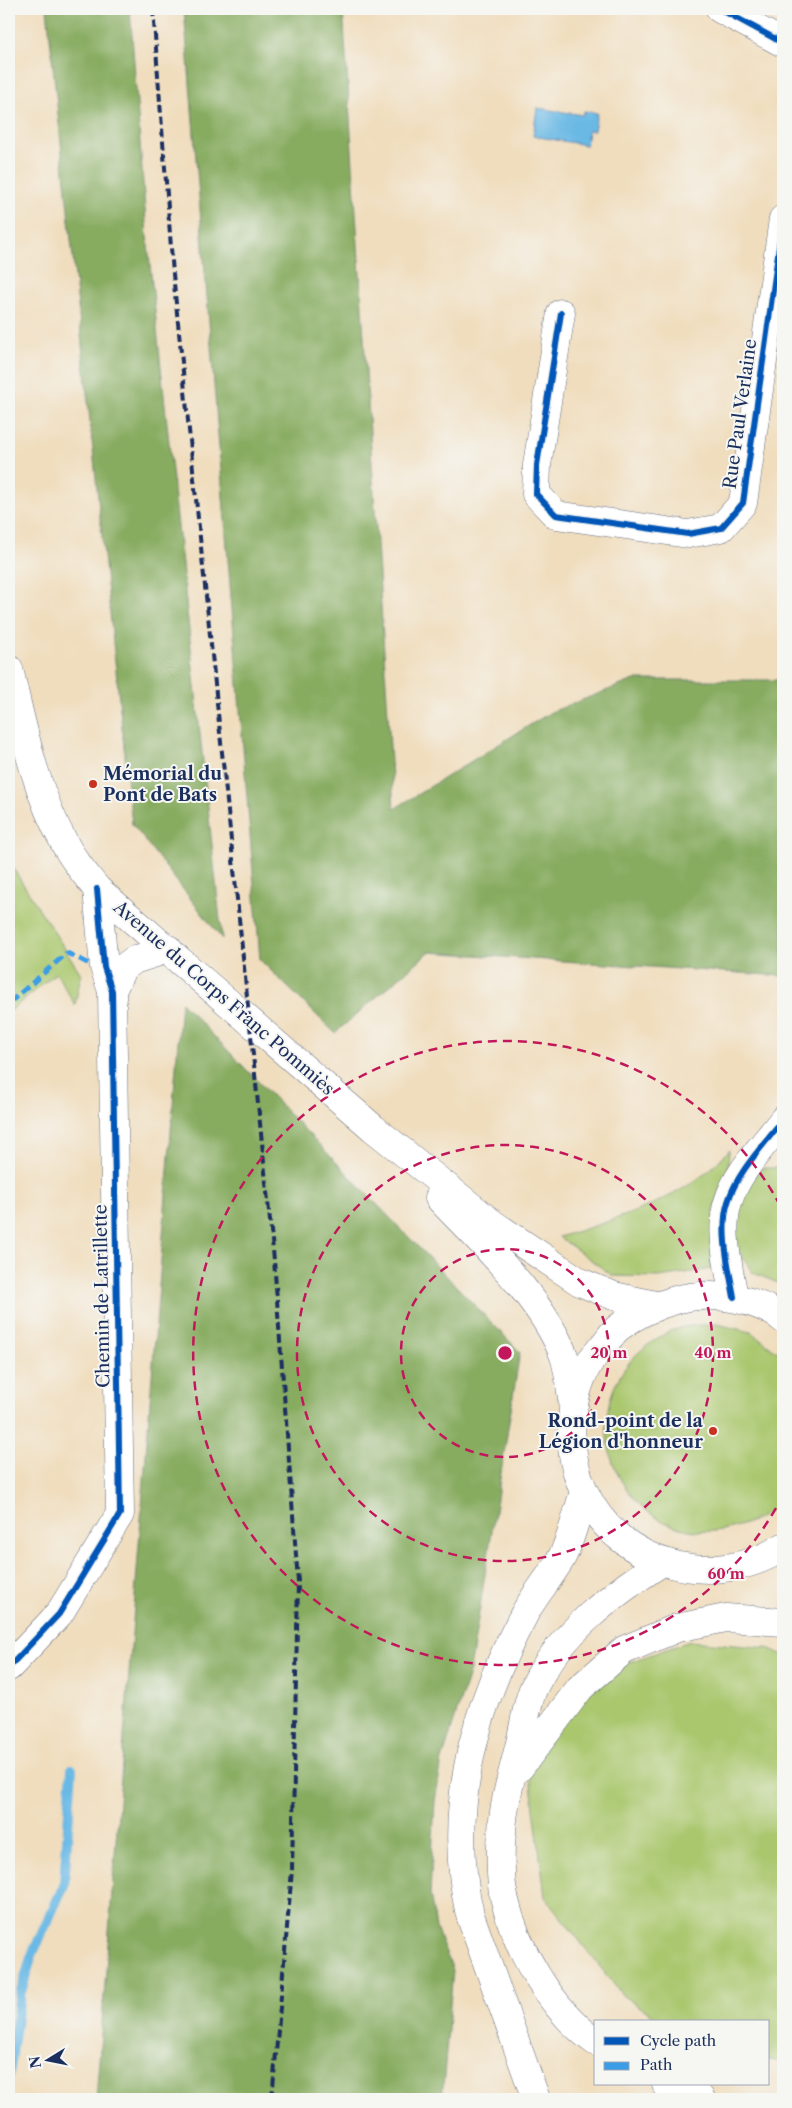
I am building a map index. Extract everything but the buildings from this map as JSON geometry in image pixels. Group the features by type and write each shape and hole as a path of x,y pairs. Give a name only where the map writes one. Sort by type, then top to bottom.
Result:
{"main road":[{"path":"720,9 783,43"},
{"name":"Rue Paul Verlaine","path":"561,313 536,465 536,494 556,515 688,534 721,528 743,503 783,218"},
{"name":"Avenue du Corps Franc Pommiès","path":"9,668 27,744 55,826 71,854 98,889 373,1128 493,1224 580,1282 614,1296 655,1305"},
{"name":"Chemin de Latrillette","path":"9,1667 59,1614 120,1514 112,991 104,967 98,889"},
{"name":"Chemin de Latrillette","path":"112,991 122,969 134,960 168,949"},
{"path":"734,1297 726,1256 727,1205 738,1180 783,1120"},
{"name":"Avenue du Corps Franc Pommiès","path":"373,1128 476,1237 547,1320 564,1357 573,1405"},
{"path":"778,1555 733,1568 697,1570 662,1562 630,1546 604,1522 584,1492 572,1449 573,1405 589,1364 617,1329 655,1305 694,1296 734,1297 781,1314"},
{"path":"536,2099 470,1915 463,1884 460,1845 462,1803 476,1736 490,1688 527,1610 563,1555 584,1492"},
{"path":"594,2041 579,2030 547,1990 527,1960 504,1896 502,1833 510,1780 535,1685 567,1637 593,1612 662,1562"},
{"path":"510,1780 580,1688 624,1650 676,1628 726,1618 783,1622"},
{"path":"671,2086 701,2099"}],"green space":[{"path":"47,9 130,9 147,236 222,939 132,824"},
{"path":"184,9 343,9 394,809 551,712 634,680 783,680 783,976 429,952 335,1033 260,960"},
{"path":"9,862 81,974 75,1005 56,973 9,1012"},
{"path":"181,1002 520,1352 470,1670 442,1760 435,1801 430,1894 436,1928 453,1970 442,2099 96,2099"},
{"path":"729,1150 728,1169 714,1211 712,1269 659,1277 613,1276 559,1237 636,1211 673,1194 707,1172"},
{"path":"761,1168 781,1168 783,1183 783,1285 753,1273 735,1247 737,1215 743,1189"},
{"path":"717,1324 751,1332 783,1356 783,1499 772,1510 746,1524 731,1528 696,1531 665,1522 639,1504 620,1478 609,1448 607,1416 616,1384 637,1354 670,1331 683,1327"},
{"path":"690,1641 768,1648 783,1655 783,2062 770,2060 770,2020 661,2020 623,1996 545,1897 530,1776 577,1680"}],"water":[{"path":"537,108 583,115 584,111 597,113 594,131 588,130 586,145 533,136"}],"waterway":[{"path":"9,2075 20,1995 32,1955 64,1885 72,1769"}],"railway":[{"path":"153,9 173,274 274,1260 298,1582 292,1870 272,2099"}],"marked path":[{"path":"9,1003 67,953 92,965"}],"cycle path":[{"path":"720,9 783,43"},
{"path":"561,313 537,465 536,494 556,515 688,534 721,528 743,503 783,219"},
{"path":"9,1667 59,1614 120,1514 112,991 104,967 97,889"},
{"path":"734,1297 724,1225 728,1202 744,1169 783,1120"}],"place":[{"name":"Mémorial du Pont de Bats","path":"93,784"},
{"name":"Rond-point de la Légion d'honneur","path":"713,1431"}]}
